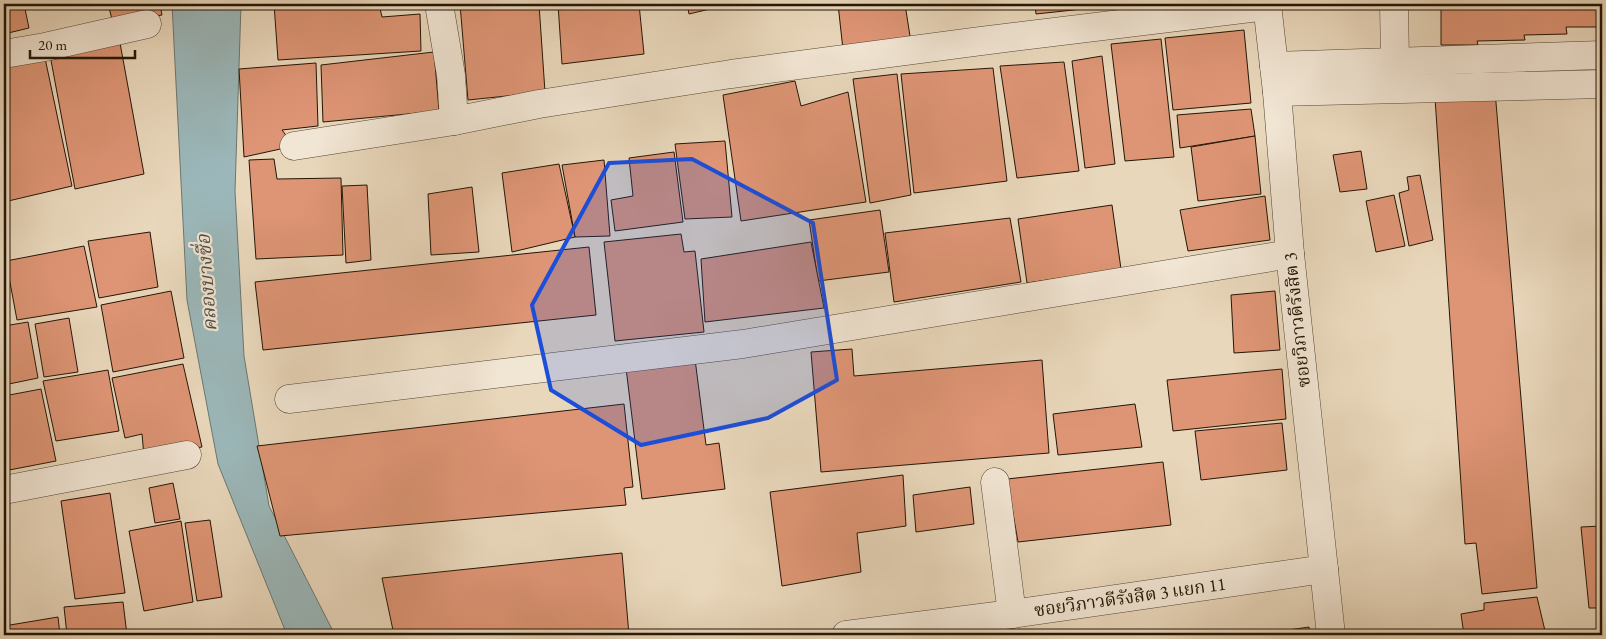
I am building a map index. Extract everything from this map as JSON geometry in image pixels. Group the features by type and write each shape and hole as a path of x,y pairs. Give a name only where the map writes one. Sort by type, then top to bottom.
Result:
{"street":[{"path":"439,4 451,75 454,121"},
{"path":"1394,4 1395,62"},
{"path":"294,146 454,121 539,104 731,74 1267,5"},
{"name":"ซอยวิภาวดีรังสิต 3","path":"1267,5 1290,254 1331,635"},
{"path":"4,54 45,47 147,24"},
{"path":"1275,79 1395,62 1602,55"},
{"path":"1275,79 1602,84"},
{"path":"289,398 743,344 1290,254"},
{"path":"4,490 187,455"},
{"path":"995,482 1012,614"},
{"name":"ซอยวิภาวดีรังสิต 3 แยก 11","path":"846,635 1012,614 1324,569"}],"highlighted area":[{"path":"692,159 813,223 837,380 768,418 641,445 551,390 532,305 609,163"}],"water":[{"name":"คลองบางซื่อ","path":"172,4 241,4 235,191 244,356 269,506 335,635 287,635 218,464 187,300"}],"building":[{"path":"4,4 24,4 29,28 4,34"},
{"path":"108,4 160,4 162,15 113,23"},
{"path":"274,4 379,4 382,17 420,14 421,51 278,60"},
{"path":"460,4 539,4 545,92 468,100"},
{"path":"558,4 639,4 644,54 562,64"},
{"path":"687,4 731,4 689,14"},
{"path":"838,4 905,4 912,49 844,59"},
{"path":"1035,4 1120,4 1120,5 1036,14"},
{"path":"1441,4 1602,4 1602,27 1566,27 1567,34 1524,35 1525,40 1477,41 1478,45 1441,45"},
{"path":"1244,30 1251,103 1173,110 1165,38"},
{"path":"1161,39 1174,157 1125,161 1111,44"},
{"path":"120,43 144,174 75,189 50,55"},
{"path":"434,52 439,111 323,122 321,65"},
{"path":"1102,56 1115,164 1085,168 1072,61"},
{"path":"45,58 72,186 4,202 4,66"},
{"path":"1064,62 1079,171 1017,178 1000,66"},
{"path":"316,63 318,126 282,130 294,146 244,157 239,69"},
{"path":"1493,67 1537,588 1482,594 1476,543 1465,544 1433,68"},
{"path":"993,68 1007,181 914,193 901,74"},
{"path":"897,74 911,195 870,203 853,79"},
{"path":"795,81 801,106 848,92 866,202 741,221 723,95"},
{"path":"1251,109 1255,136 1180,148 1177,115"},
{"path":"1255,136 1261,194 1198,201 1191,147"},
{"path":"725,141 732,217 685,219 675,144"},
{"path":"1361,151 1367,189 1340,192 1333,155"},
{"path":"674,152 683,222 615,231 611,200 633,196 629,158"},
{"path":"274,159 277,179 341,178 343,255 256,259 249,160"},
{"path":"604,160 610,236 575,237 562,165"},
{"path":"559,164 575,237 512,252 502,173"},
{"path":"1420,175 1433,240 1409,246 1399,193 1409,190 1407,177"},
{"path":"367,185 371,260 346,263 342,186"},
{"path":"472,187 479,252 431,255 428,194"},
{"path":"1394,195 1405,246 1376,252 1366,201"},
{"path":"1265,196 1270,240 1188,251 1180,210"},
{"path":"1112,205 1121,269 1027,283 1018,219"},
{"path":"880,210 889,272 818,281 809,220"},
{"path":"1010,218 1021,282 894,302 885,233"},
{"path":"150,232 158,287 99,298 88,241"},
{"path":"681,234 684,252 695,251 704,332 615,341 604,242"},
{"path":"811,242 824,308 705,322 701,259"},
{"path":"84,246 97,307 17,320 6,261"},
{"path":"589,247 596,315 263,350 255,282"},
{"path":"171,291 184,358 113,372 101,305"},
{"path":"1275,291 1280,350 1234,353 1231,295"},
{"path":"69,318 78,372 44,377 35,324"},
{"path":"28,322 38,378 4,385 4,326"},
{"path":"852,349 854,376 1042,360 1049,453 821,472 811,352"},
{"path":"695,359 706,445 719,443 725,489 642,499 626,368"},
{"path":"183,364 202,447 144,456 142,434 125,438 112,378"},
{"path":"1282,369 1286,419 1173,431 1167,380"},
{"path":"108,370 119,431 56,441 43,381"},
{"path":"41,389 56,461 4,471 4,396"},
{"path":"624,404 633,487 624,488 626,505 280,536 257,446"},
{"path":"1135,404 1142,447 1058,455 1053,414"},
{"path":"1282,423 1287,470 1201,480 1195,431"},
{"path":"1163,462 1171,525 1018,542 1007,479"},
{"path":"903,475 906,526 857,533 861,572 782,586 770,492"},
{"path":"173,483 180,519 155,523 149,488"},
{"path":"970,487 974,524 916,532 913,495"},
{"path":"110,493 125,593 75,599 61,501"},
{"path":"210,520 222,597 197,601 185,523"},
{"path":"181,521 193,602 144,611 129,531"},
{"path":"1602,526 1602,608 1589,608 1581,527"},
{"path":"622,553 629,635 394,635 382,578"},
{"path":"1537,597 1546,635 1464,635 1461,614 1484,610 1484,603"},
{"path":"123,602 127,635 67,635 64,607"},
{"path":"58,617 60,635 4,635 4,626"},
{"path":"1309,627 1310,635 1254,635"}]}
